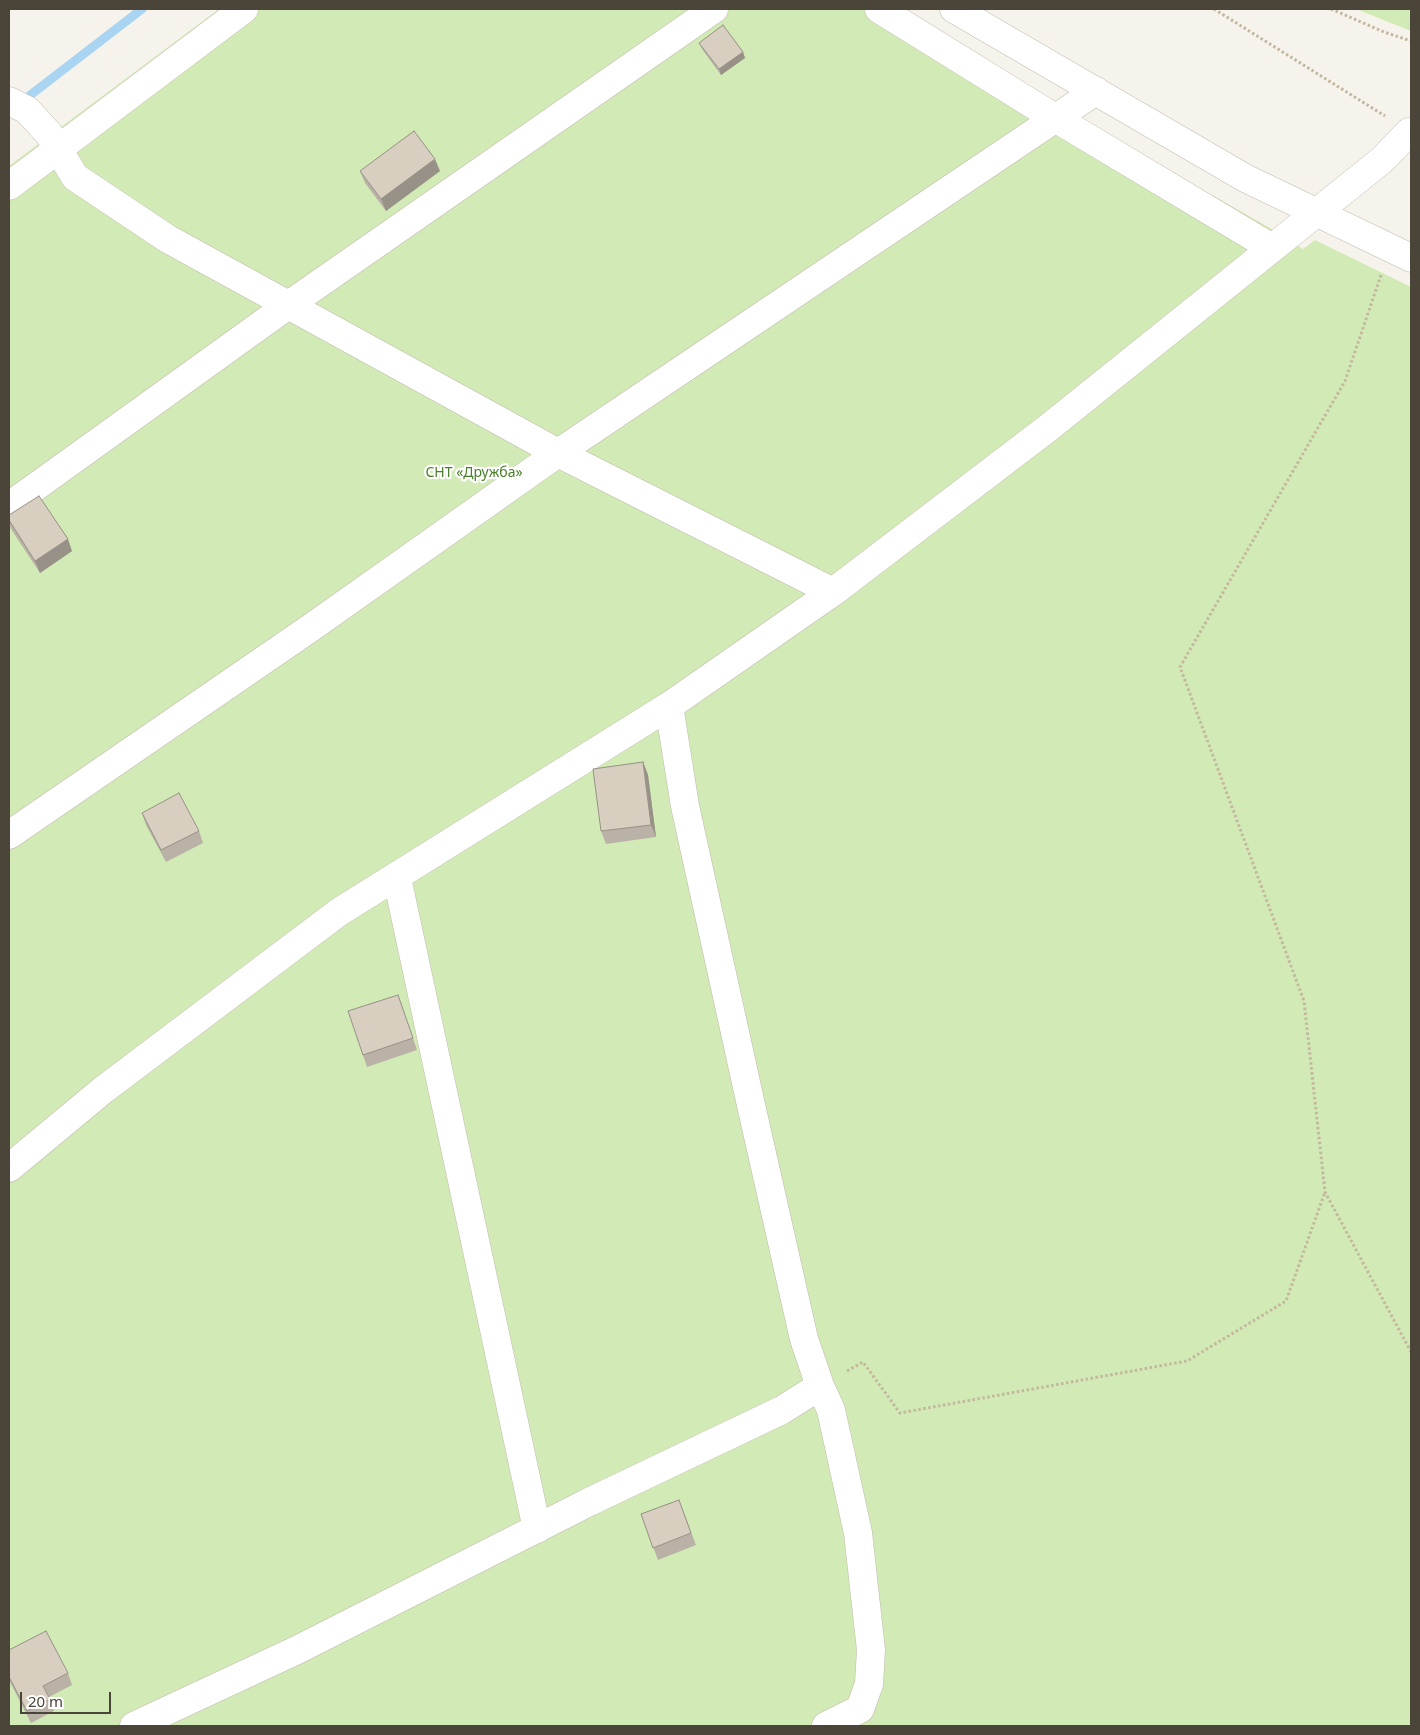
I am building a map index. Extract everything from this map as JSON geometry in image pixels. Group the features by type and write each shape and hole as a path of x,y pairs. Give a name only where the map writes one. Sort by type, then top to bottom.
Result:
{"street":[{"path":"9,186 244,9"},
{"path":"9,506 287,306 714,9"},
{"path":"879,9 1055,118 1272,248"},
{"path":"954,9 1245,178 1401,253"},
{"path":"9,835 309,629 558,453 1096,91"},
{"path":"9,101 28,110 48,134 75,177 168,239 558,453 833,592"},
{"path":"9,1168 103,1090 339,912 397,878 669,706 833,592 1048,428 1382,160 1409,132"},
{"path":"669,706 685,806 804,1339 820,1386 831,1410 858,1533 870,1650 869,1684 861,1718 826,1726"},
{"path":"397,878 537,1529"},
{"path":"134,1726 297,1650 537,1529 782,1410 820,1386"}],"path":[{"path":"1214,9 1409,132"},
{"path":"1331,9 1384,32 1411,41"},
{"path":"1401,253 1345,381 1180,667 1304,1001 1325,1192 1411,1352"},
{"path":"820,1386 863,1362 900,1413 1187,1361 1286,1301 1325,1192"}],"green space":[{"name":"СНТ «Дружба»","path":"219,9 904,9 1094,128 1270,228 1303,249 1315,240 1411,287 1411,1726 9,1726 9,166"},
{"path":"1356,9 1411,9 1411,31"}],"building":[{"path":"723,25 743,52 719,69 699,43"},
{"path":"414,131 435,159 381,199 360,171"},
{"path":"39,496 68,539 35,561 9,520 9,515"},
{"path":"643,762 651,825 601,831 593,769"},
{"path":"179,793 199,831 161,850 142,813"},
{"path":"398,995 413,1038 363,1055 348,1011"},
{"path":"679,1500 691,1533 653,1548 641,1514"},
{"path":"46,1631 68,1673 43,1686 50,1699 27,1711 9,1677 9,1650"}],"waterway":[{"path":"20,103 142,9"}]}
